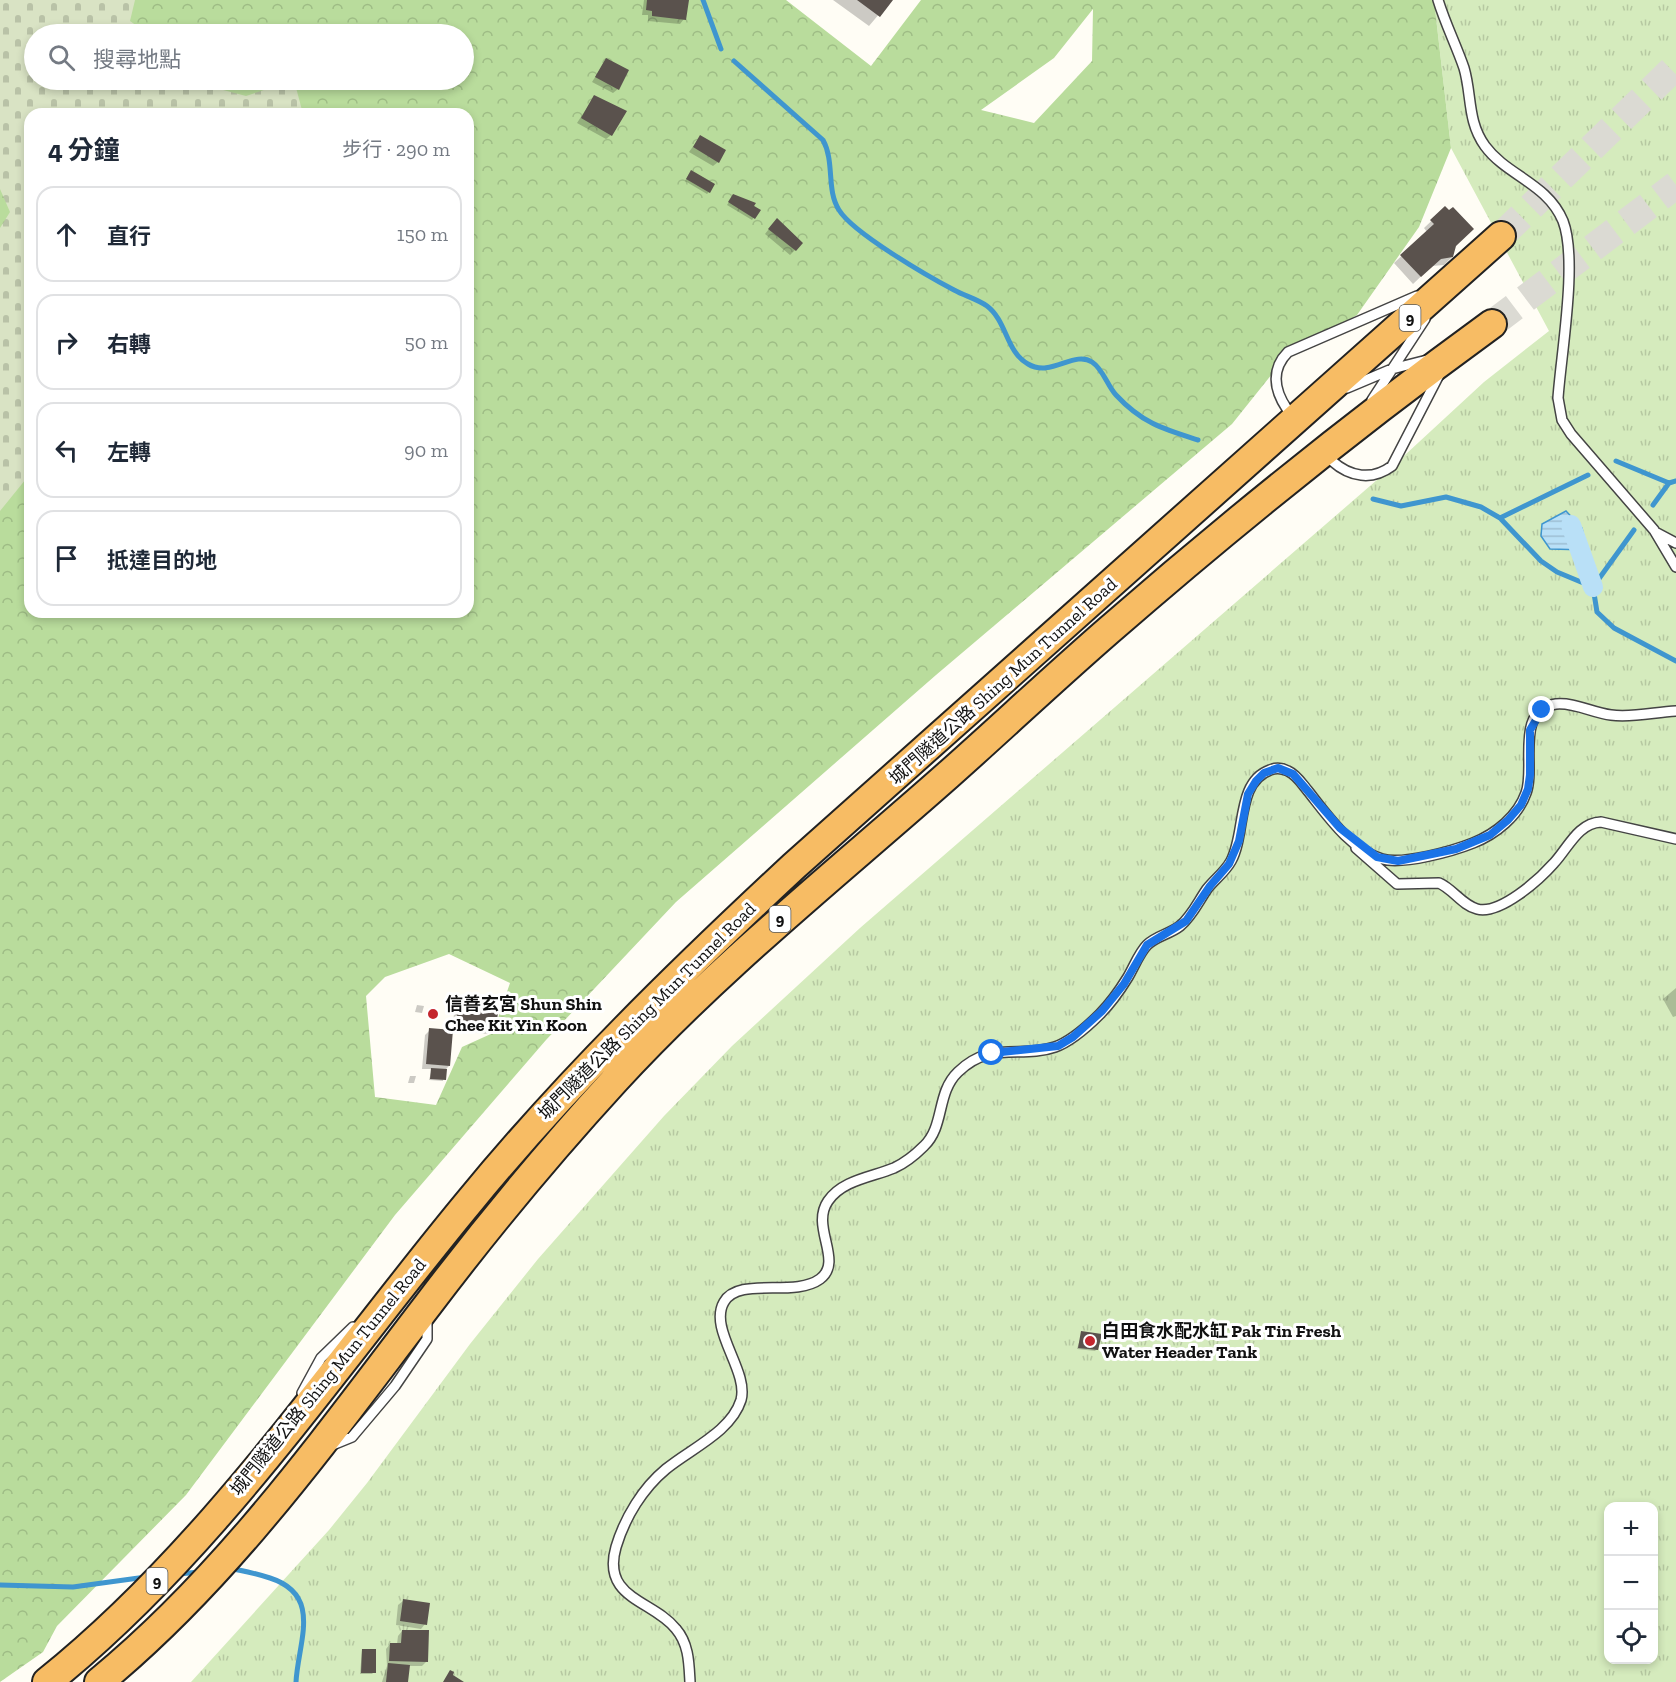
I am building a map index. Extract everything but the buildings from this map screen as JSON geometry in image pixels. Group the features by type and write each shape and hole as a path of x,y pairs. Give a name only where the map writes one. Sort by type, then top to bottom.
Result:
{"highway":[{"name":"城門隧道公路 Shing Mun Tunnel Road","path":"47,1682 147,1592 292,1427 391,1299 521,1140 694,960 794,866 1501,236"},
{"name":"城門隧道公路 Shing Mun Tunnel Road","path":"99,1682 175,1614 285,1492 426,1306 549,1153 620,1075 727,967 1110,629 1355,426 1492,324"}],"lane":[{"path":"1438,0 1464,68 1470,115 1479,137 1500,163 1528,179 1540,191 1558,213 1565,229 1569,264 1558,398 1562,420 1571,434 1655,532 1676,567"},
{"path":"1355,426 1447,284"},
{"path":"1287,409 1279,396 1276,381 1278,368 1288,352 1447,284"},
{"path":"1319,400 1392,369 1452,353"},
{"path":"1332,461 1343,470 1363,476 1381,473 1392,466 1424,400 1452,353"},
{"path":"1655,532 1676,543"},
{"path":"1350,839 1372,855 1394,861 1456,849 1490,835 1513,816 1524,799 1530,775 1530,730 1537,716 1550,706 1566,705 1618,716 1676,711"},
{"path":"690,1682 687,1652 679,1632 663,1617 634,1599 623,1589 613,1563 616,1545 647,1488 667,1468 720,1428 740,1404 742,1388 721,1316 727,1298 736,1292 750,1289 794,1289 821,1278 829,1270 830,1263 822,1221 828,1201 843,1188 903,1163 926,1144 935,1130 945,1089 958,1071 998,1051 1058,1046 1097,1017 1124,984 1147,945 1186,921 1210,886 1229,864 1239,841 1248,794 1264,773 1278,768 1293,774 1350,839 1360,854 1394,883 1403,885 1439,883 1470,906 1487,911 1502,907 1548,870 1579,831 1589,824 1601,822 1676,839"}],"green space":[{"path":"0,0 786,0 871,66 921,0 1434,0 1451,148 1419,227 1357,315 1284,359 1232,424 936,675 676,902 546,1040 395,1215 186,1495 57,1626 43,1652 0,1682","holes":["1093,9 1092,61 1034,123 981,110 1054,58","449,954 510,983 493,1033 462,1047 436,1105 375,1097 366,996 385,977"]},
{"path":"0,0 135,0 130,21 134,24 24,24 24,90 223,90 246,96 264,90 297,90 301,108 24,108 24,481 0,511 0,228 10,212 0,189"},
{"path":"1434,0 1676,0 1676,1682 191,1682 329,1530 367,1483 470,1344 538,1259 664,1116 732,1046 860,928 1393,466 1484,382 1549,331 1451,148"}],"water":[{"path":"1566,511 1582,528 1587,550 1550,549 1541,536 1542,524"}],"waterway":[{"path":"703,0 721,49"},
{"path":"734,61 823,140 829,157 835,202 847,220 859,230 892,254 927,275 987,306 999,320 1015,352 1028,364 1045,368 1078,359 1092,362 1116,395 1144,419 1198,440"},
{"path":"1616,461 1669,483 1676,481"},
{"path":"1500,518 1588,475"},
{"path":"1653,505 1669,483"},
{"path":"1373,499 1401,506 1446,497 1481,507 1500,518 1541,561 1557,572 1593,587 1597,612 1614,628 1676,661"},
{"path":"1571,525 1593,587"},
{"path":"1593,587 1634,530"},
{"path":"230,1569 270,1578 286,1586 297,1596 304,1621 296,1682"},
{"path":"179,1574 199,1572"},
{"path":"0,1585 73,1587 146,1577"}],"tunnel":[{"path":"1501,236 1676,66"},
{"path":"1492,324 1676,185"}],"place":[{"name":"信善玄宮 Shun Shin Chee Kit Yin Koon","path":"433,1014"},
{"name":"白田食水配水缸 Pak Tin Fresh Water Header Tank","path":"1090,1341"}],"route":[{"path":"992,1053 1058,1046 1073,1037 1102,1011 1124,984 1147,945 1172,932 1186,921 1210,886 1229,864 1239,841 1248,794 1264,773 1278,768 1293,774 1340,828 1358,845 1377,857 1398,861 1456,849 1490,835 1513,816 1521,805 1528,789 1530,775 1530,730 1534,719 1542,710"}]}
